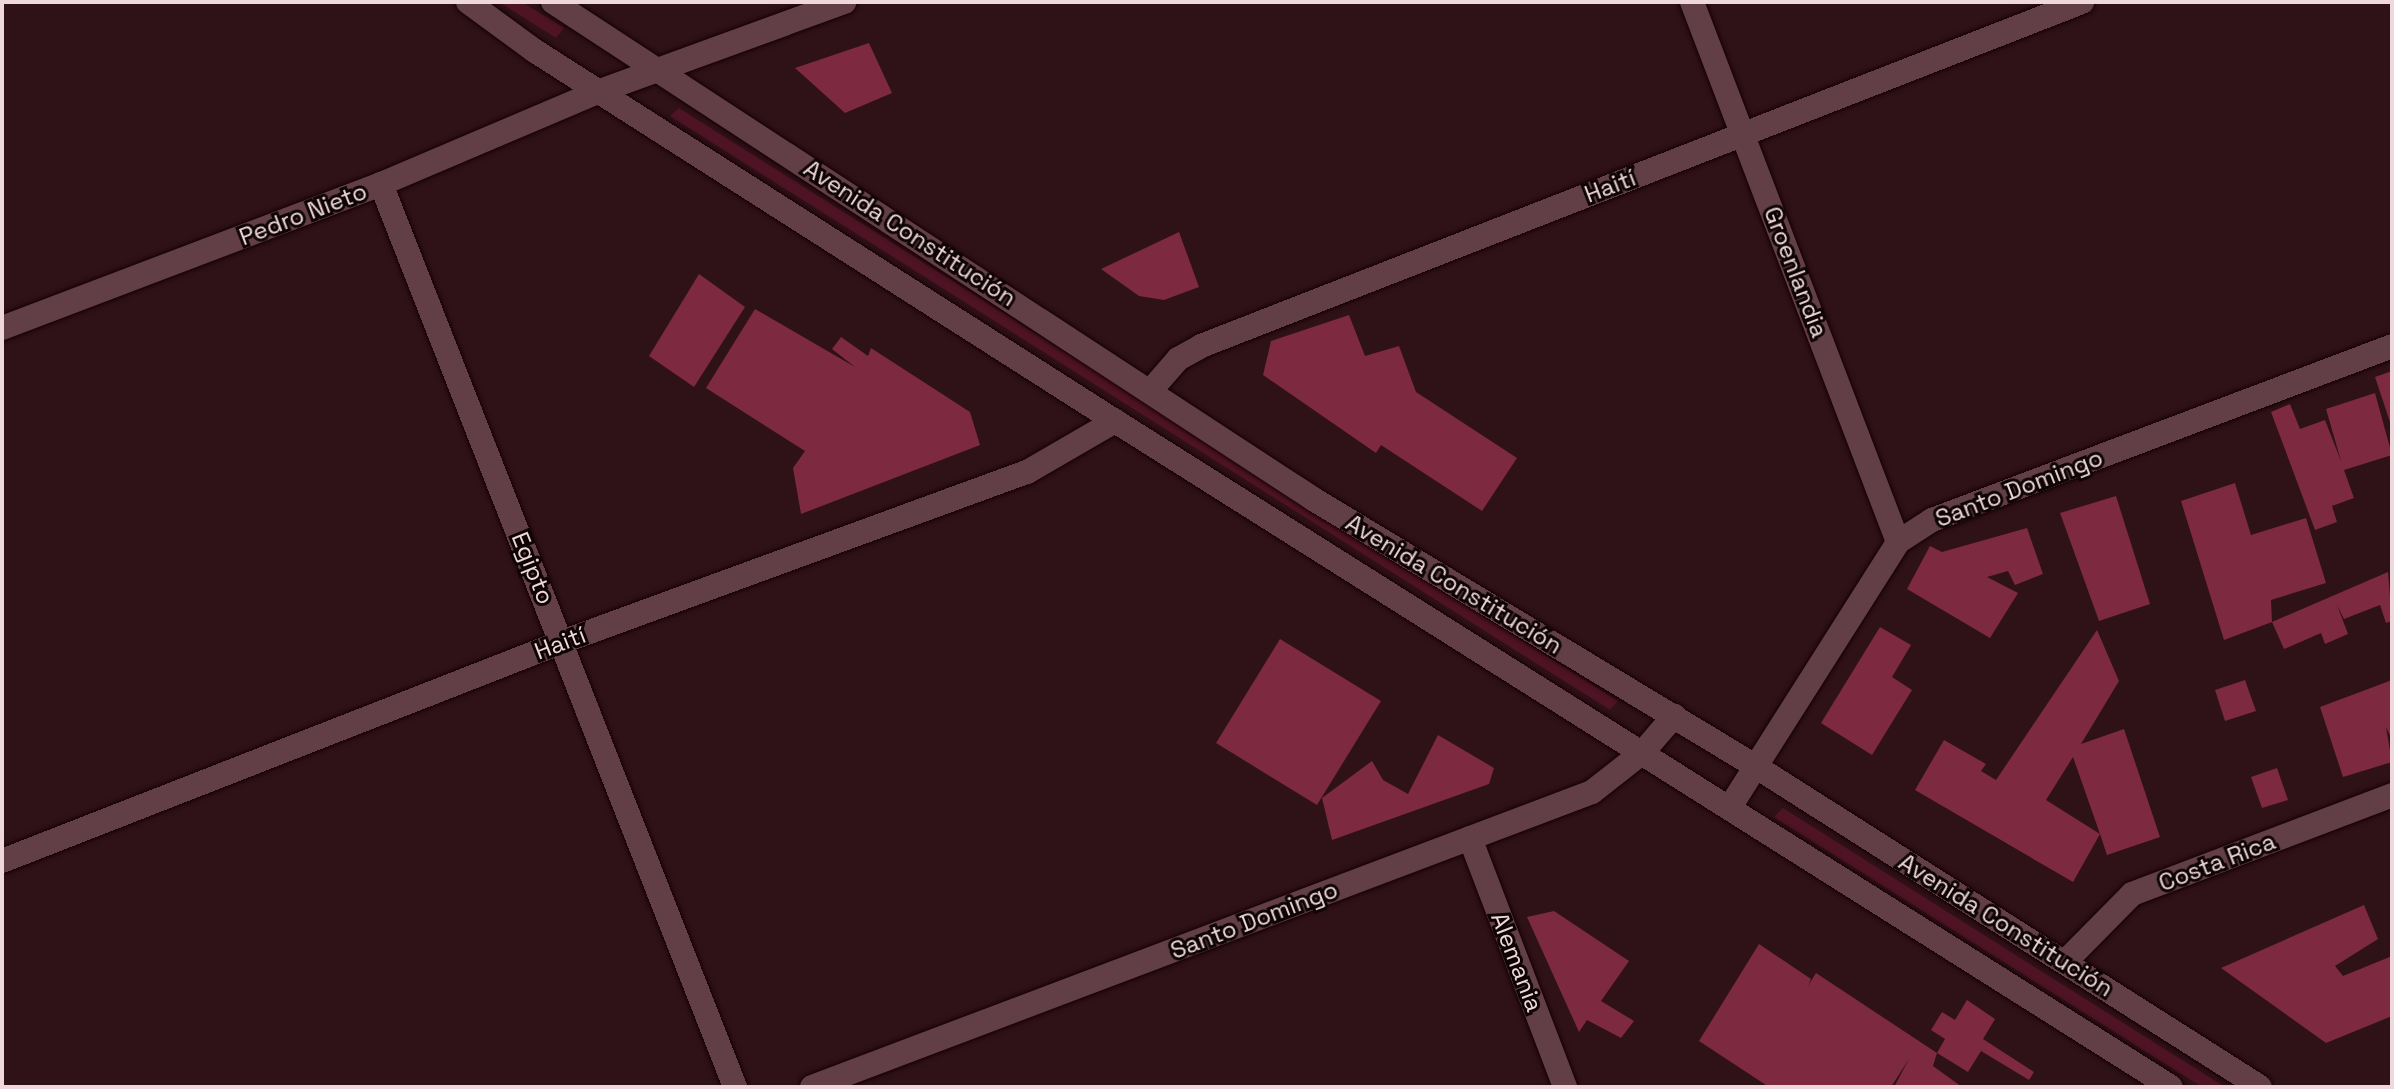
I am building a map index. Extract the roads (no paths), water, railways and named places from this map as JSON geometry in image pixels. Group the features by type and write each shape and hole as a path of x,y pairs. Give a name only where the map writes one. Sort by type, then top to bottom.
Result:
{"street":[{"name":"Avenida Constitución","path":"468,2 600,91 1115,421 1730,807 2158,1084"},
{"name":"Avenida Constitución","path":"553,2 1152,389 1315,500 1755,766 2260,1087"},
{"name":"Pedro Nieto","path":"2,328 381,184 600,91 844,2"},
{"name":"Groenlandia","path":"1692,2 1898,542"},
{"name":"Haití","path":"1152,389 1178,359 1201,346 2082,2"},
{"name":"Egipto","path":"381,184 735,1087"},
{"name":"Santo Domingo","path":"1730,807 1898,542 1932,520 2392,346"},
{"name":"Haití","path":"2,861 562,642 1027,472 1115,421"},
{"name":"Santo Domingo","path":"812,1087 1592,792 1643,752 1674,716"},
{"name":"Costa Rica","path":"2065,962 2132,894 2392,795"},
{"name":"Alemania","path":"1470,838 1565,1087"}]}
